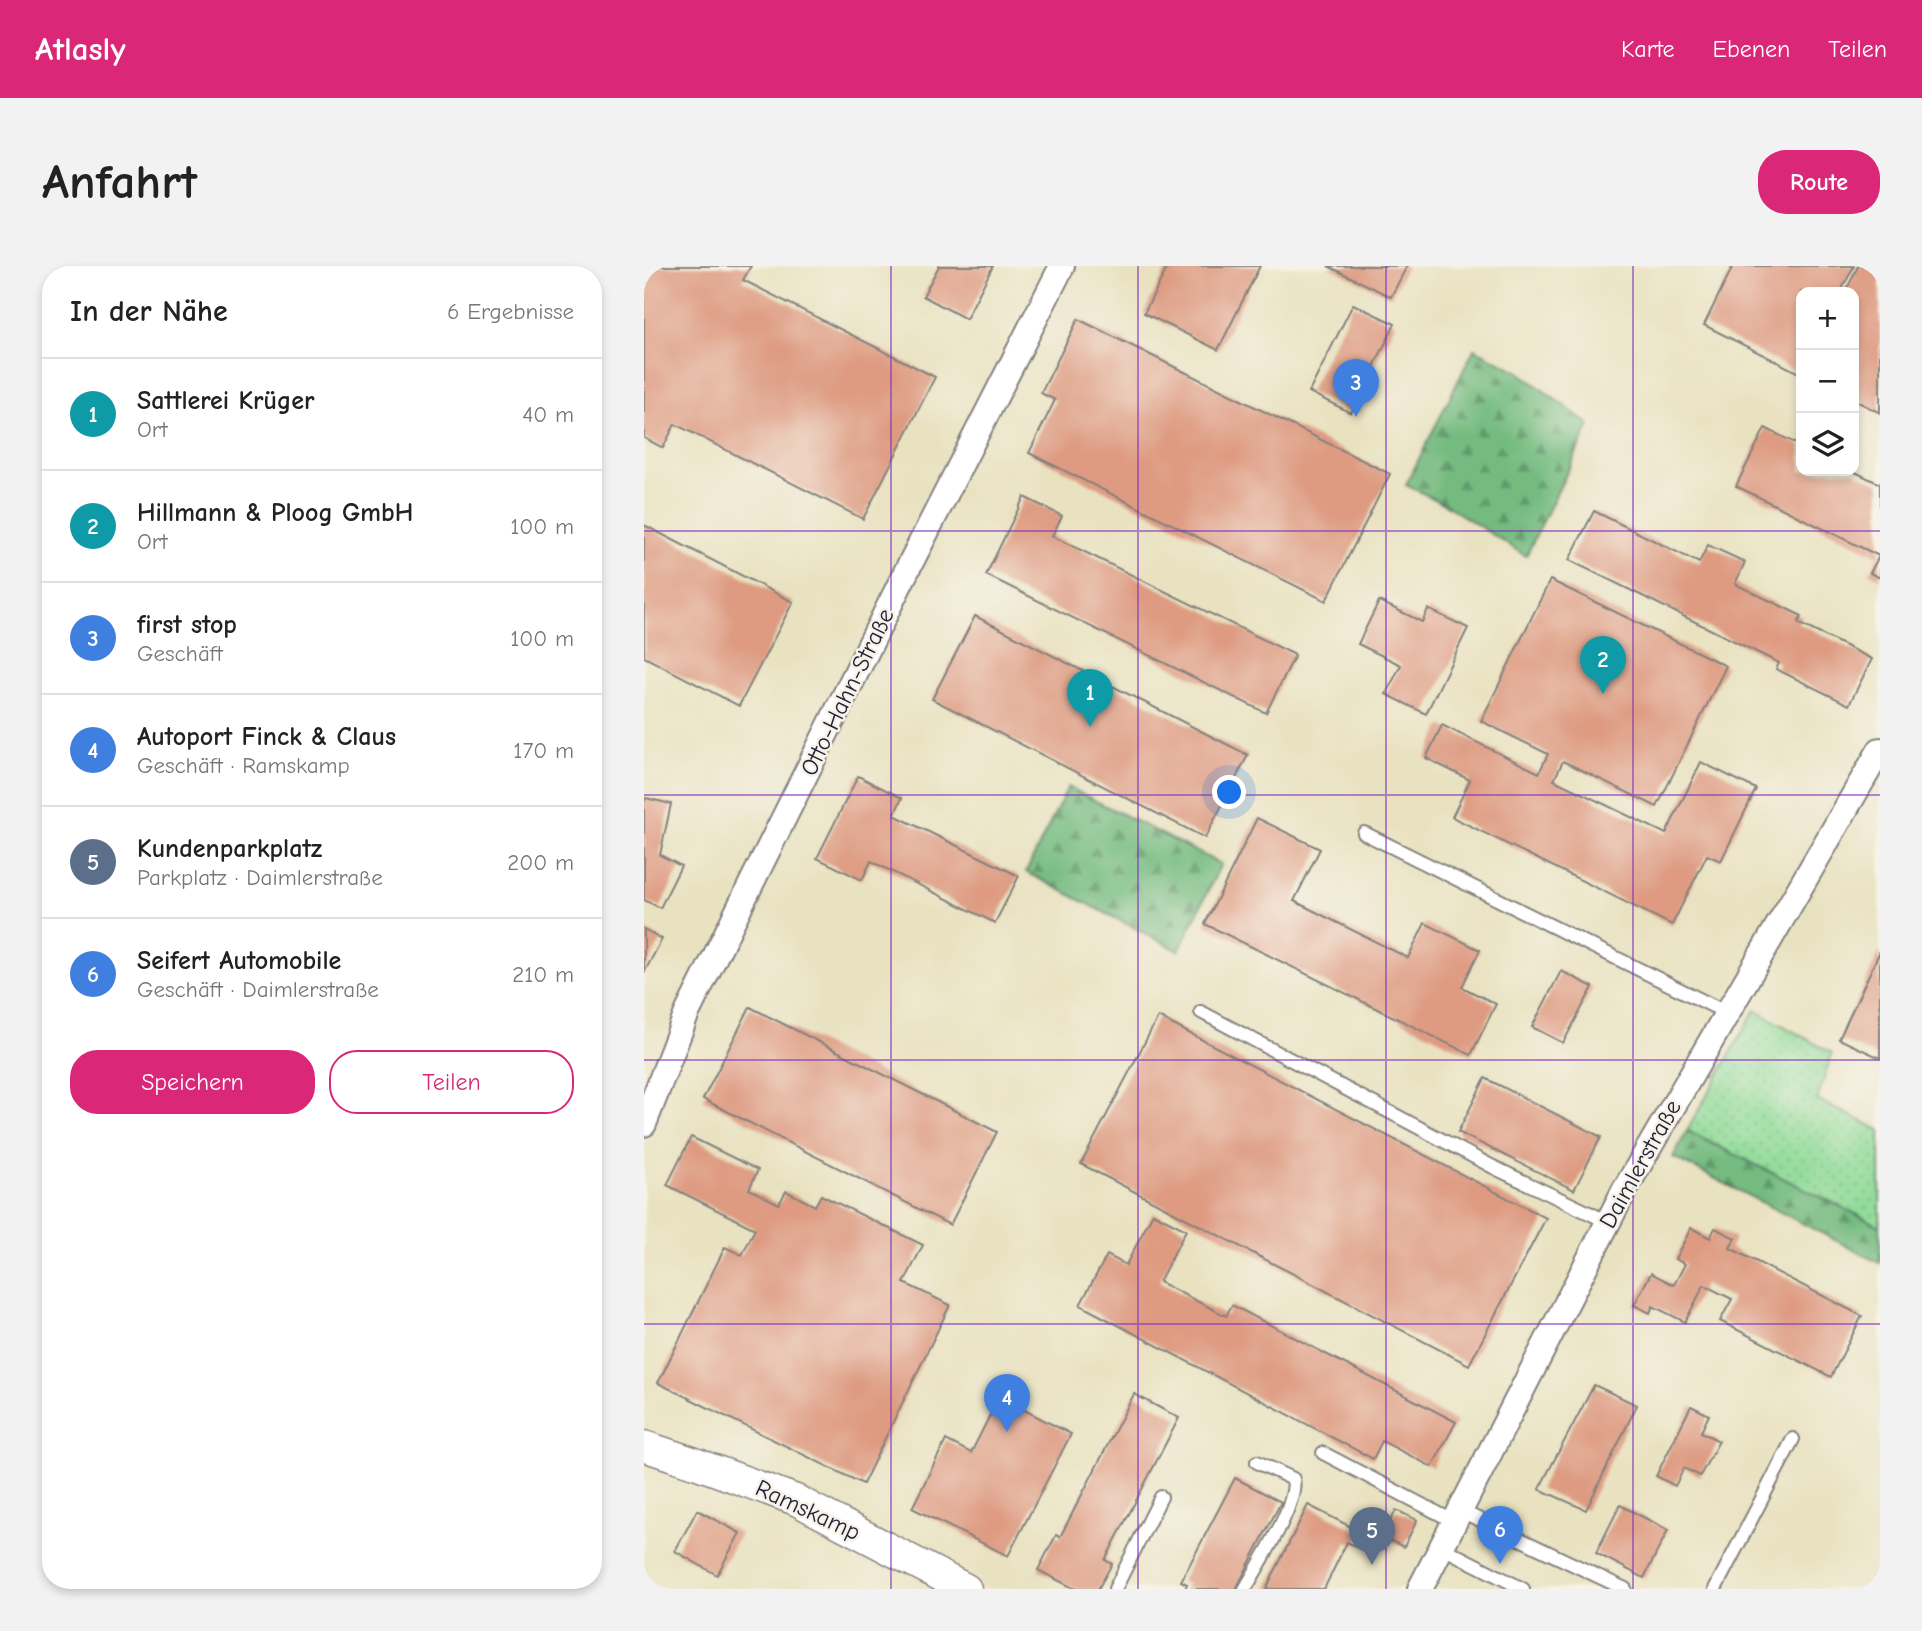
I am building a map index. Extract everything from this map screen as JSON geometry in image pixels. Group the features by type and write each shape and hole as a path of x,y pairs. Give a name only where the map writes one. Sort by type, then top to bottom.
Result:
{"street":[{"name":"Otto-Hahn-Straße","path":"644,1124 687,1013 908,568 1062,266"},
{"name":"Daimlerstraße","path":"1420,1589 1625,1189 1880,750"},
{"name":"Ramskamp","path":"644,1446 796,1500 966,1589"}],"lane":[{"path":"1364,833 1727,1013"},
{"path":"1200,1012 1493,1167 1608,1222"},
{"path":"1715,1589 1793,1439"},
{"path":"1323,1452 1456,1516 1625,1589"},
{"path":"1245,1589 1290,1506 1295,1487 1293,1479 1256,1462"},
{"path":"1115,1589 1161,1496"},
{"path":"1441,1547 1523,1589"}],"green space":[{"path":"1474,349 1516,370 1590,425 1526,556 1443,503 1406,485"},
{"path":"1068,787 1221,864 1179,951 1026,872"},
{"path":"1755,1010 1832,1053 1817,1100 1880,1130 1880,1226 1687,1131"},
{"path":"1687,1131 1880,1226 1880,1263 1673,1157"}],"building":[{"path":"644,266 751,266 743,280 935,377 863,519 675,424 663,448 644,438"},
{"path":"939,266 993,266 966,319 923,296"},
{"path":"1168,266 1260,266 1218,350 1144,313"},
{"path":"1328,266 1407,266 1391,297"},
{"path":"1733,266 1854,266 1843,287 1796,287 1796,371 1704,325"},
{"path":"1858,266 1880,266 1880,413 1859,402 1859,287 1848,287"},
{"path":"1353,304 1395,324 1351,413 1309,392"},
{"path":"1078,319 1390,474 1326,601 1029,453 1055,400 1041,393"},
{"path":"1765,428 1796,444 1796,476 1859,476 1859,474 1880,484 1880,578 1870,573 1879,556 1736,486"},
{"path":"1024,497 1062,516 1052,536 1295,655 1266,713 986,575"},
{"path":"1594,511 1699,563 1708,545 1745,562 1735,584 1802,616 1798,623 1872,659 1849,705 1776,669 1779,663 1569,560"},
{"path":"644,525 793,602 739,706 644,657"},
{"path":"1550,580 1726,666 1657,807 1563,761 1554,780 1666,834 1701,762 1756,789 1721,861 1707,855 1672,925 1452,817 1470,780 1426,758 1442,725 1539,773 1548,754 1481,721"},
{"path":"1379,601 1422,622 1428,609 1468,628 1426,714 1386,694 1401,665 1358,644"},
{"path":"975,616 1248,755 1205,838 932,699"},
{"path":"858,776 902,798 894,815 1019,876 995,923 871,861 862,880 817,858"},
{"path":"646,798 671,804 660,855 681,866 660,908 644,900"},
{"path":"1257,818 1320,849 1294,901 1408,958 1425,923 1480,950 1462,987 1496,1004 1471,1055 1205,924"},
{"path":"644,929 662,939 644,973"},
{"path":"1880,951 1880,1058 1839,1039"},
{"path":"1561,971 1593,987 1563,1043 1532,1027"},
{"path":"750,1007 997,1132 950,1225 703,1099"},
{"path":"1158,1017 1546,1218 1469,1365 1081,1164"},
{"path":"1485,1078 1601,1137 1574,1190 1458,1132"},
{"path":"691,1137 758,1170 749,1189 779,1204 786,1191 815,1206 821,1195 923,1245 904,1283 950,1305 863,1484 658,1383 725,1247 742,1255 755,1229 667,1185"},
{"path":"1153,1213 1186,1230 1159,1282 1226,1316 1232,1305 1456,1422 1432,1467 1382,1441 1373,1459 1080,1305 1107,1255 1126,1265"},
{"path":"1691,1228 1710,1238 1715,1228 1735,1238 1730,1248 1862,1316 1831,1377 1720,1321 1732,1299 1704,1285 1685,1322 1653,1306 1650,1313 1634,1305 1651,1273 1674,1285 1685,1264 1675,1259"},
{"path":"1594,1385 1637,1405 1586,1510 1539,1489"},
{"path":"1134,1394 1179,1418 1105,1560 1112,1564 1098,1589 1075,1589 1038,1570 1056,1535 1060,1537"},
{"path":"999,1397 1071,1434 1008,1556 912,1508 946,1440 971,1453"},
{"path":"1691,1406 1709,1415 1701,1432 1719,1441 1700,1476 1684,1468 1675,1486 1656,1476"},
{"path":"1235,1478 1281,1502 1236,1589 1185,1589 1187,1584 1181,1581"},
{"path":"1308,1505 1361,1532 1355,1546 1347,1542 1324,1589 1266,1589"},
{"path":"1620,1505 1668,1530 1644,1578 1596,1553"},
{"path":"697,1510 740,1533 717,1575 675,1551"},
{"path":"1396,1510 1417,1520 1404,1547 1383,1537"}],"place":[{"name":"first stop","path":"1356,417"},
{"name":"Hillmann & Ploog GmbH","path":"1603,694"},
{"name":"Sattlerei Krüger","path":"1090,727"},
{"name":"Autoport Finck & Claus","path":"1007,1432"},
{"name":"Seifert Automobile","path":"1500,1564"},
{"name":"Kundenparkplatz","path":"1372,1565"}]}
